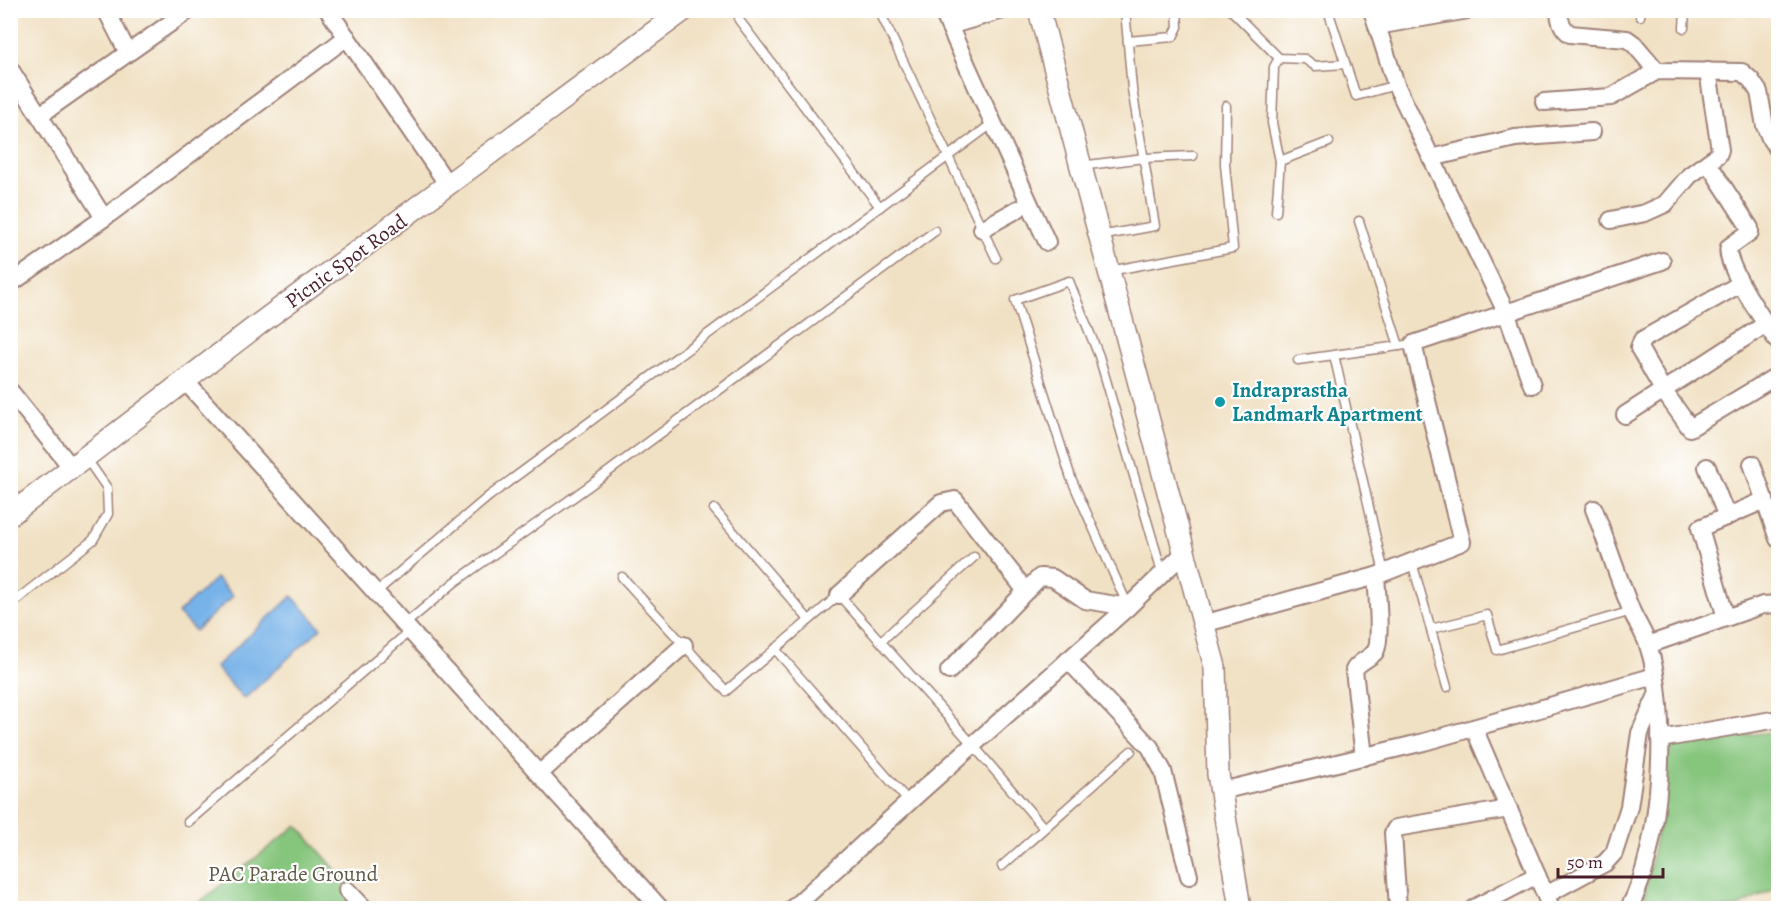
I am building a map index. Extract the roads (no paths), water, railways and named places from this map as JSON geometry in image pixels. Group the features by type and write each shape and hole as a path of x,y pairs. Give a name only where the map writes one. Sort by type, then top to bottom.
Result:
{"street":[{"path":"106,10 128,53"},
{"path":"40,115 189,10"},
{"path":"328,10 448,185"},
{"name":"Picnic Spot Road","path":"10,515 185,381 684,10"},
{"path":"1003,10 945,18 1047,242"},
{"path":"1039,10 1215,667 1218,774 1240,909"},
{"path":"1468,10 1374,18 1395,85 1506,312 1532,385"},
{"path":"1560,10 1559,19 1564,30 1570,34 1628,39 1656,71"},
{"path":"10,284 104,218 347,37"},
{"path":"10,69 104,218"},
{"path":"1611,220 1645,213 1665,204 1690,175 1718,155 1720,150 1708,70"},
{"path":"1544,102 1611,97 1656,71 1742,72 1759,92 1765,126 1771,140 1779,149"},
{"path":"1431,158 1515,138 1592,132"},
{"path":"1708,163 1750,228 1750,232 1729,247 1727,251 1740,284 1779,342"},
{"path":"982,229 1018,209"},
{"path":"1203,624 1380,575 1462,542 1406,345 1662,261"},
{"path":"1740,284 1642,340 1639,348 1663,390 1690,428 1779,375"},
{"path":"1625,415 1766,324"},
{"path":"185,381 660,909"},
{"path":"10,391 79,463"},
{"path":"1752,464 1779,539"},
{"path":"1707,466 1727,517"},
{"path":"839,595 941,503 955,500 1026,591"},
{"path":"1726,618 1700,528 1765,500"},
{"path":"1594,509 1632,611 1648,645 1661,712 1657,808 1639,890 1629,909"},
{"path":"793,909 909,802 1128,607 1184,553"},
{"path":"1364,757 1354,670 1374,653 1378,643 1380,575"},
{"path":"949,672 1040,577 1053,578 1084,600 1128,607"},
{"path":"1648,645 1763,605 1779,604"},
{"path":"539,774 684,645"},
{"path":"1068,660 1150,747 1163,771 1189,876"},
{"path":"1221,791 1474,728 1655,676"},
{"path":"1474,728 1549,902 1605,863 1614,853 1629,807 1640,733 1657,695"},
{"path":"1660,739 1779,719"},
{"path":"1398,909 1393,832 1396,828 1509,809"},
{"path":"1474,909 1537,875"},
{"path":"347,890 364,909"}],"lane":[{"path":"879,10 996,258"},
{"path":"1099,236 1155,226 1132,88 1125,10"},
{"path":"1128,41 1173,37 1178,27 1177,10"},
{"path":"1231,10 1279,58 1305,59 1315,66 1345,64"},
{"path":"1328,10 1356,96 1395,85"},
{"path":"1684,28 1685,10"},
{"path":"739,20 880,207"},
{"path":"1276,212 1280,161 1272,123 1274,68 1279,58"},
{"path":"1109,271 1233,248 1225,164 1226,106"},
{"path":"375,593 488,497 994,123"},
{"path":"1280,161 1329,142"},
{"path":"1080,166 1144,158 1193,156"},
{"path":"1298,360 1406,345 1359,221"},
{"path":"188,822 407,628 455,582 935,231"},
{"path":"1128,607 1071,478 1015,300 1069,281 1099,356 1162,572"},
{"path":"1334,355 1380,575"},
{"path":"10,605 93,540 108,514 107,488 79,463"},
{"path":"714,509 809,620"},
{"path":"881,640 974,557"},
{"path":"1412,562 1448,687"},
{"path":"622,577 726,691 839,595 881,640 1044,828"},
{"path":"1431,629 1487,615 1497,650 1632,611"},
{"path":"775,649 909,802"},
{"path":"1002,866 1131,751"}],"water":[{"path":"216,578 233,596 195,631 178,613"},
{"path":"292,596 321,628 244,699 215,667"}],"place":[{"name":"Indraprastha Landmark Apartment","path":"1220,402"}],"park label":[{"name":"PAC Parade Ground","path":"293,874"}]}
